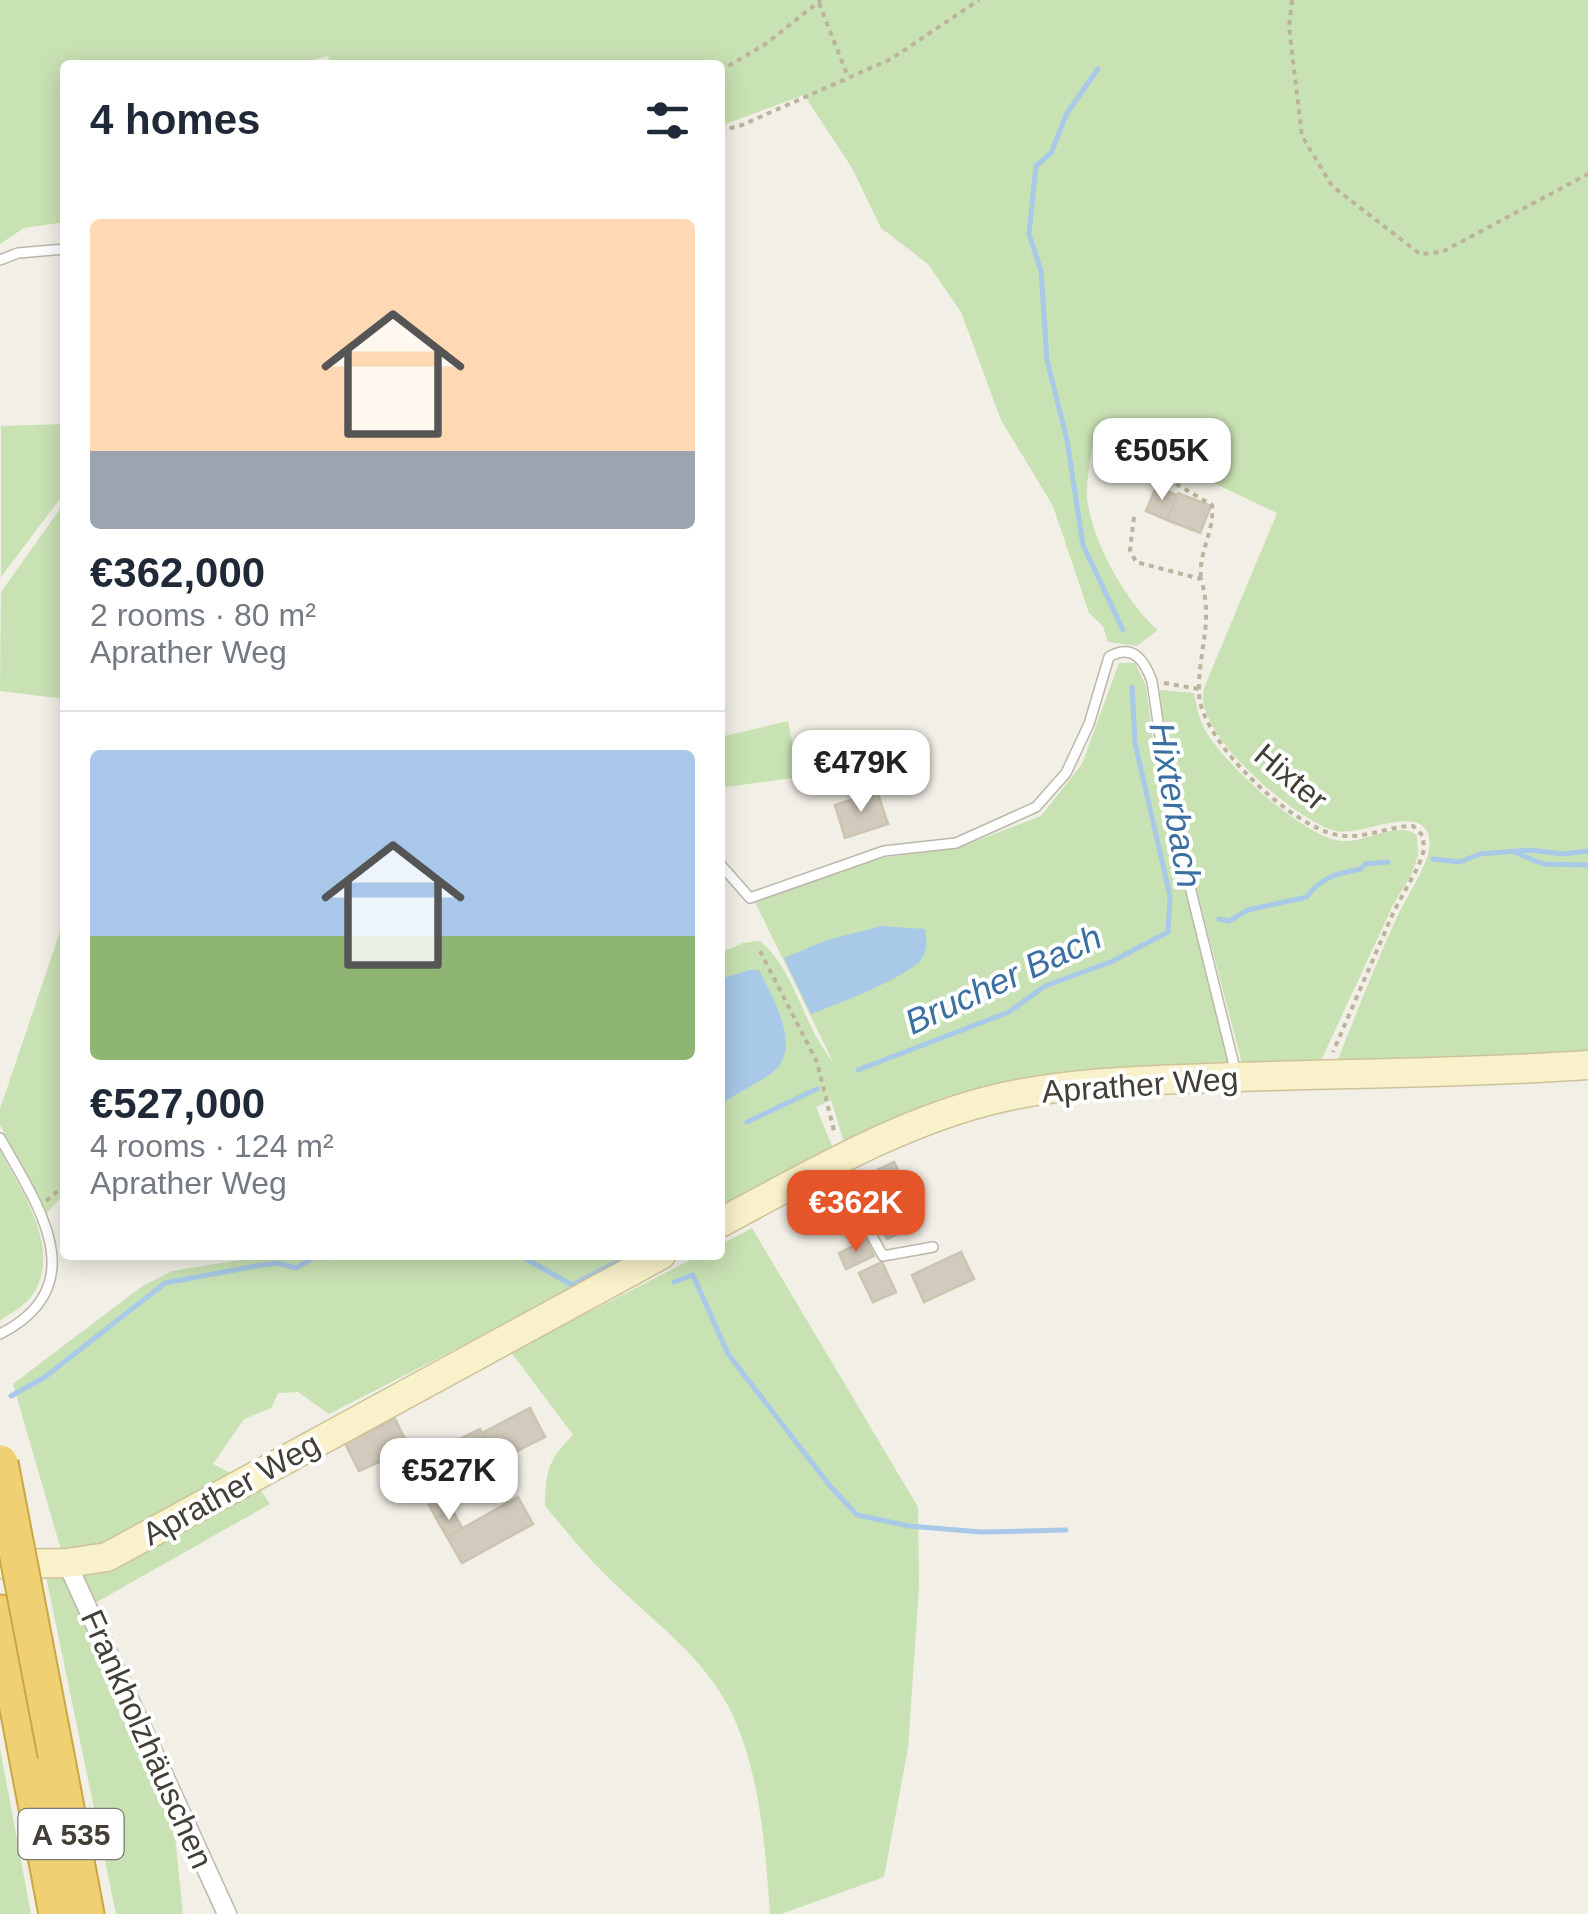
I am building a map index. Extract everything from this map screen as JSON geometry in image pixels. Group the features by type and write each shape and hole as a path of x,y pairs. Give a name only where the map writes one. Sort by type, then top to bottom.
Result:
{"highway":[{"name":"A 535","path":"0,1463 42,1756 57,1914"},
{"name":"A 535","path":"0,1613 86,1914"}],"street":[{"name":"Aprather Weg","path":"725,1220 838,1161 924,1122 1001,1097 1078,1084 1588,1066"},
{"name":"Aprather Weg","path":"0,1564 67,1563 108,1557 652,1260"},
{"name":"Frankholzhäuschen","path":"67,1563 226,1914"}],"lane":[{"path":"0,260 18,253 60,249"},
{"path":"725,870 750,898 884,851 956,843 1005,824 1036,807 1066,773 1090,724 1110,657 1120,651 1134,652 1146,663 1152,681 1170,806 1237,1077"},
{"path":"0,1138 38,1207 53,1250 48,1289 24,1318 0,1334"},
{"path":"838,1161 883,1256 933,1248"}],"path":[{"path":"725,130 891,59 978,0"},
{"path":"1292,0 1289,27 1302,136 1332,186 1420,254 1442,252 1588,174"},
{"path":"725,68 767,43 820,1 848,77"},
{"name":"Hixter","path":"1176,484 1208,499 1212,505 1211,523 1199,558 1209,620 1199,689 1206,722 1221,745 1307,825 1343,836 1414,826 1422,836 1424,850 1418,867 1394,911 1324,1074"},
{"path":"1134,517 1130,550 1136,562 1200,579"},
{"path":"1152,681 1199,689"},
{"path":"760,951 817,1062 838,1161"},
{"path":"38,1207 60,1190"}],"green space":[{"path":"0,0 1588,0 1588,1052 1336,1064 1389,935 1425,863 1429,838 1421,825 1412,822 1346,832 1319,824 1250,773 1214,728 1204,706 1204,688 1277,513 1095,427 1087,491 1093,526 1122,586 1158,630 1137,646 1108,642 1103,626 1089,613 1053,506 1001,420 961,312 928,264 881,228 852,168 804,95 725,124 725,60 329,60 328,56 313,60 60,60 60,223 24,228 0,244"},
{"path":"60,424 60,499 1,577 1,426"},
{"path":"60,509 60,698 0,691 1,592"},
{"path":"1119,663 1135,663 1146,686 1159,786 1230,1068 1095,1070 1042,1075 950,1099 844,1142 831,1100 816,1107 835,1153 725,1210 725,1102 776,1070 749,970 725,977 725,951 760,941 772,953 833,1062 755,902 876,859 963,846 1041,816 1082,764"},
{"path":"1160,690 1194,693 1202,724 1225,756 1263,794 1306,827 1342,841 1400,830 1417,835 1418,856 1411,875 1393,905 1319,1065 1243,1067 1192,872 1161,721"},
{"path":"788,721 799,777 725,787 725,736"},
{"path":"60,932 60,1198 47,1213 0,1125 0,1109"},
{"path":"0,1151 36,1222 43,1261 31,1297 0,1321"},
{"path":"752,1228 918,1507 919,1587 908,1748 884,1877 781,1914 770,1914 756,1790 734,1718 723,1696 694,1658 598,1567 545,1506 550,1466 573,1435 511,1352 690,1260 725,1260 725,1242"},
{"path":"240,1260 630,1260 329,1414 298,1392 278,1393 271,1408 244,1419 213,1464 258,1487 270,1504 95,1603 172,1807 183,1914 116,1914 45,1572 62,1553 13,1384 141,1287 172,1271"},
{"path":"0,1748 31,1914 0,1914"}],"water":[{"path":"882,926 925,929 926,945 921,960 886,982 811,1014 784,958 827,940"},
{"path":"759,970 782,1021 786,1049 773,1072 725,1103 725,977"}],"building":[{"path":"1156,487 1177,495 1167,520 1146,511"},
{"path":"1178,493 1211,506 1200,533 1167,520"},
{"path":"877,791 888,824 845,838 835,805"},
{"path":"894,1162 907,1187 867,1207 855,1181"},
{"path":"895,1214 904,1231 887,1239 878,1222"},
{"path":"866,1240 874,1256 846,1269 839,1253"},
{"path":"961,1252 974,1279 924,1302 912,1275"},
{"path":"882,1262 896,1292 873,1302 859,1273"},
{"path":"530,1408 545,1437 497,1461 482,1433"},
{"path":"395,1419 414,1457 386,1471 381,1461 359,1471 345,1443"},
{"path":"480,1429 492,1453 449,1476 436,1451"},
{"path":"442,1497 450,1511 436,1518 429,1505"},
{"path":"518,1497 533,1524 462,1563 447,1537"},
{"path":"452,1509 462,1528 447,1537 436,1518"}],"waterway":[{"name":"Hixterbach","path":"1098,69 1067,113 1051,153 1036,166 1029,234 1041,271 1047,360 1067,440 1083,545 1123,630"},
{"name":"Brucher Bach","path":"858,1070 1009,1012 1045,986 1113,961 1168,932 1170,896 1135,743 1132,687"},
{"name":"Brucher Bach","path":"1433,859 1460,862 1480,854 1588,851"},
{"name":"Brucher Bach","path":"1514,852 1543,864 1588,865"},
{"name":"Brucher Bach","path":"1219,919 1229,921 1248,910 1307,897 1331,877 1361,869 1365,864 1388,862"},
{"name":"Brucher Bach","path":"747,1122 817,1089"},
{"name":"Brucher Bach","path":"11,1396 45,1377 165,1283 277,1263 296,1268 310,1260"},
{"path":"528,1260 572,1285 621,1260"},
{"path":"674,1282 693,1275 728,1354 857,1515 909,1526 981,1532 1066,1530"}]}
